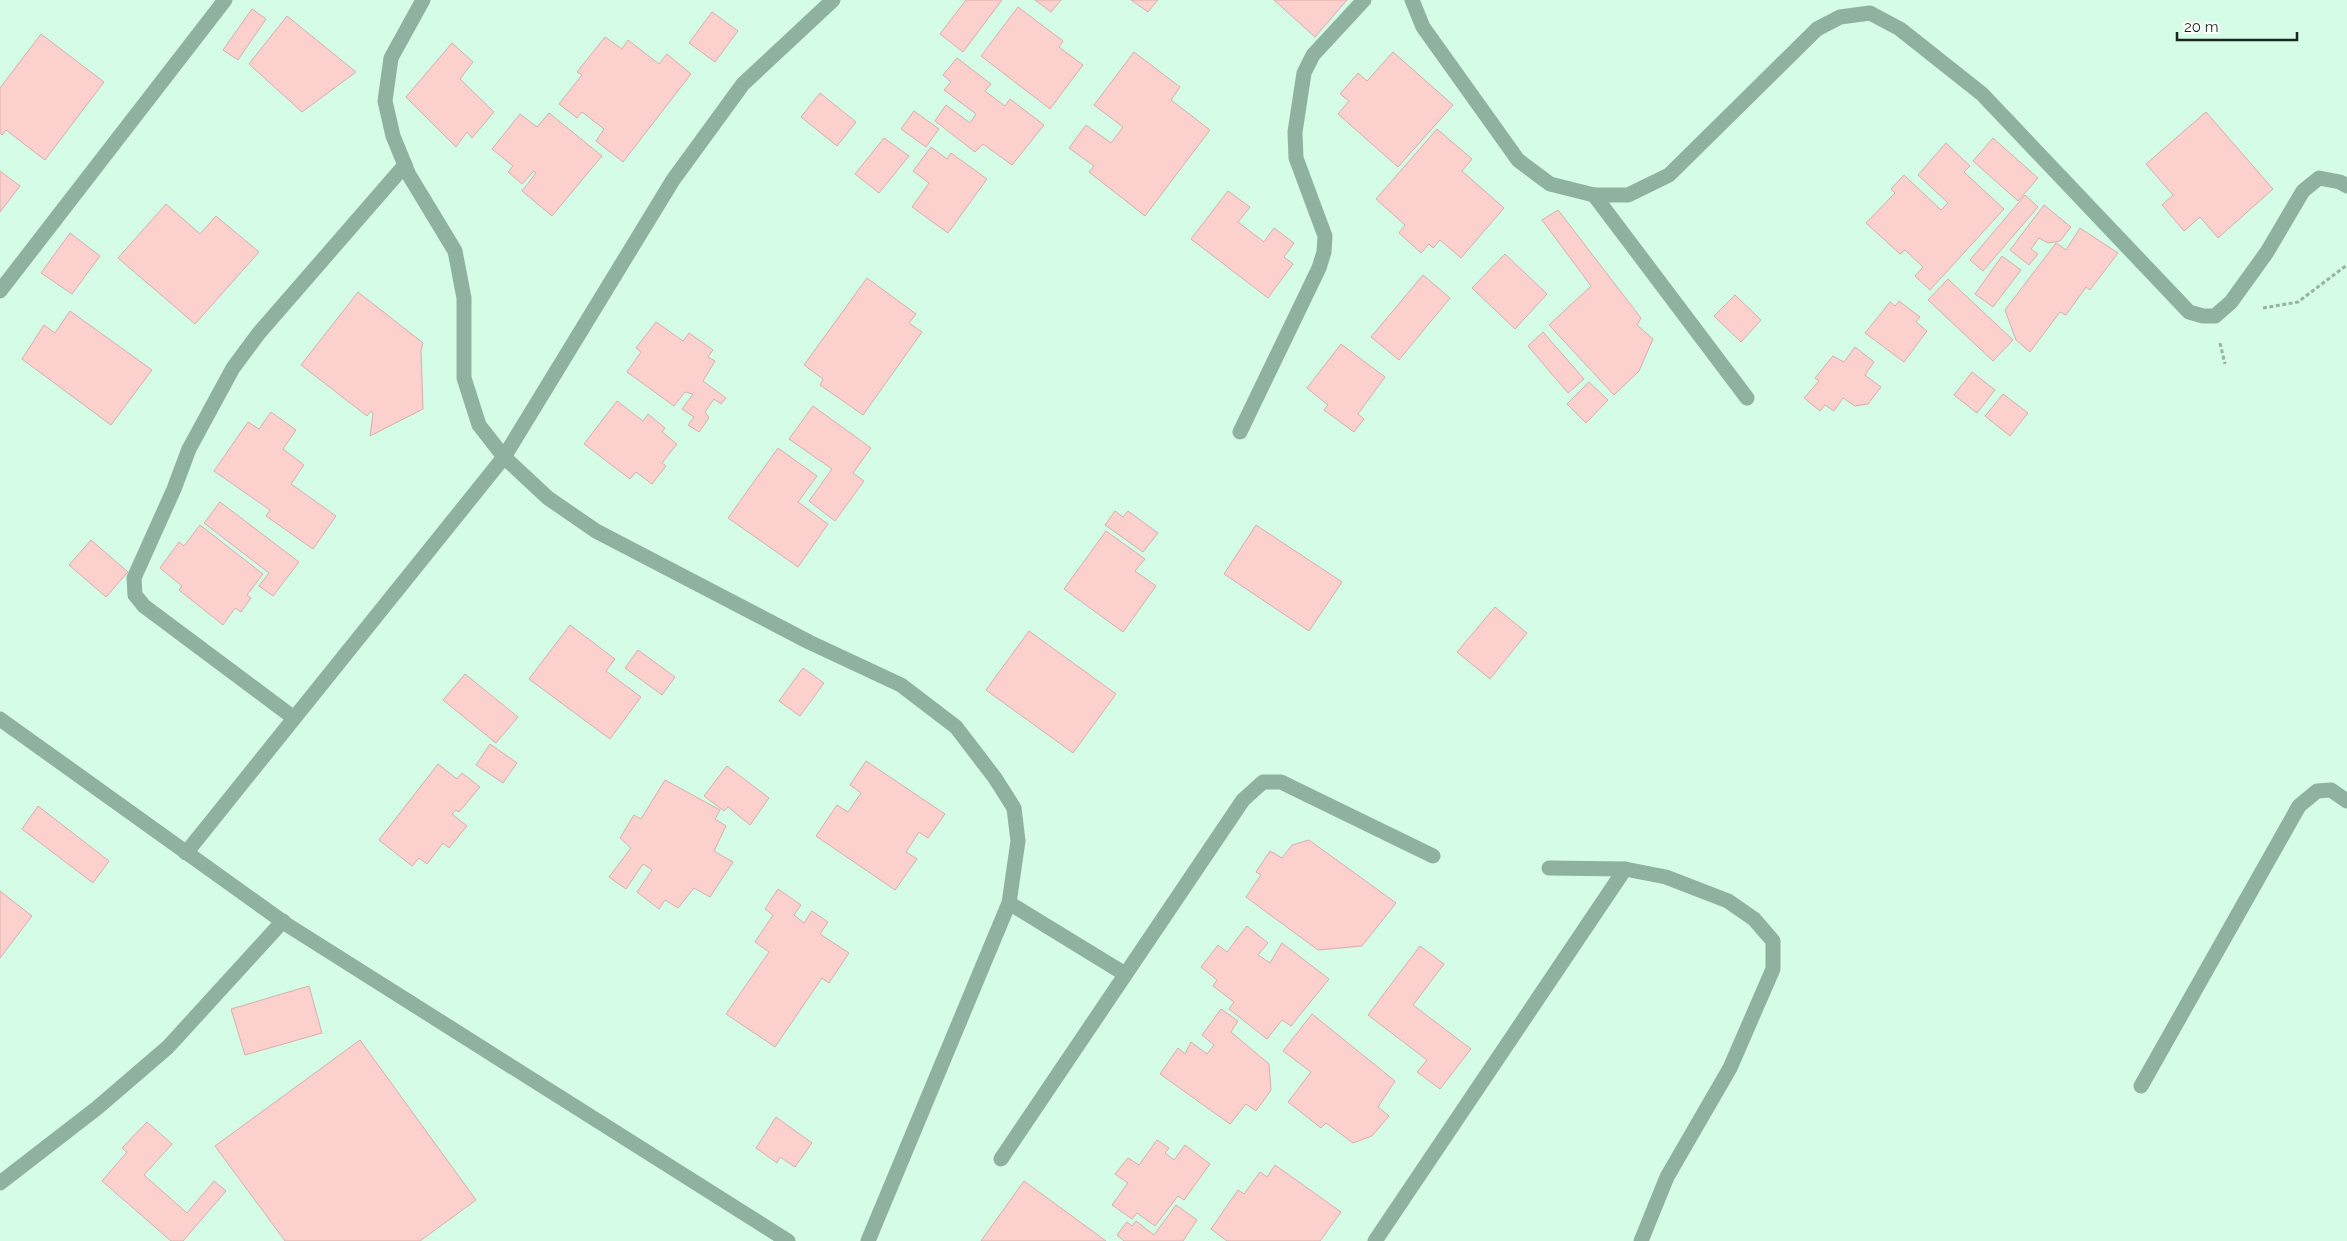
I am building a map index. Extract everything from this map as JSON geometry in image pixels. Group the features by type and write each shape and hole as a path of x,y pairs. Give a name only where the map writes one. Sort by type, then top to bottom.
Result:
{"street":[{"path":"0,291 225,0"},
{"path":"423,0 391,58 385,101 393,136 405,164 455,251 464,298 464,378 478,424 504,458 548,498 596,531 809,642 901,685 956,727 995,778 1014,808 1018,841 1009,903 868,1241"},
{"path":"186,853 504,458 673,180 743,84 833,0"},
{"path":"1240,432 1319,268 1324,252 1325,236 1296,158 1295,132 1304,73 1313,55 1364,0"},
{"path":"1412,0 1423,27 1518,160 1550,184 1594,195 1628,195 1669,175 1817,29 1840,17 1870,13 1900,29 1982,94 2189,312 2203,316 2215,316 2231,302 2267,252 2303,191 2319,178 2340,182 2347,186"},
{"path":"294,718 144,606 135,596 134,578 189,449 233,368 259,333 405,164"},
{"path":"1594,195 1747,398"},
{"path":"0,719 283,921 788,1241"},
{"path":"1001,1160 1243,800 1263,782 1281,782 1433,856"},
{"path":"2140,1086 2300,806 2317,792 2332,790 2347,801"},
{"path":"1549,868 1625,869 1666,877 1728,901 1754,919 1773,941 1773,969 1734,1059 1667,1177 1641,1241"},
{"path":"1375,1241 1625,869"},
{"path":"1009,903 1125,974"},
{"path":"0,1183 97,1108 168,1047 283,921"}],"path":[{"path":"2261,308 2298,302 2347,265"}],"building":[{"path":"966,0 1002,0 963,52 940,34"},
{"path":"1035,0 1061,0 1051,12"},
{"path":"1131,0 1158,0 1148,12"},
{"path":"1274,0 1347,0 1315,37"},
{"path":"1018,7 1063,41 1059,47 1083,65 1050,109 981,56"},
{"path":"252,9 266,19 238,60 223,50"},
{"path":"712,12 738,31 715,62 689,43"},
{"path":"287,16 356,72 302,112 249,64"},
{"path":"41,34 104,82 45,160 6,130 2,135 0,133 0,88"},
{"path":"605,37 622,49 628,40 659,64 667,54 691,74 623,162 596,141 604,129 582,112 577,118 559,104 582,75 577,72"},
{"path":"452,43 473,62 460,79 494,112 472,138 467,132 456,147 406,97"},
{"path":"1134,52 1180,87 1171,100 1210,130 1145,216 1089,172 1094,166 1069,148 1086,125 1111,143 1123,127 1094,105"},
{"path":"1393,52 1453,105 1398,167 1338,114 1349,101 1340,94 1358,73 1367,81"},
{"path":"957,58 991,84 985,91 1005,106 1010,99 1044,125 1012,165 983,144 975,152 935,121 946,105 970,123 976,114 944,90 951,82 943,75"},
{"path":"820,93 856,122 837,146 801,117"},
{"path":"914,111 939,129 926,147 901,129"},
{"path":"2206,112 2273,189 2218,238 2200,217 2184,231 2162,205 2173,195 2146,164"},
{"path":"549,113 602,156 552,216 522,191 536,173 534,171 522,184 508,172 513,166 492,149 520,114 537,127"},
{"path":"1437,129 1472,159 1462,171 1504,208 1461,258 1440,240 1433,248 1429,244 1421,253 1399,233 1405,225 1376,199"},
{"path":"884,138 909,156 879,193 855,174"},
{"path":"1993,138 2038,178 2018,201 1973,161"},
{"path":"1946,143 1970,166 1964,172 2004,209 1930,290 1915,276 1923,267 1905,250 1900,254 1866,223 1895,193 1891,189 1904,175 1941,210 1948,203 1918,175"},
{"path":"931,147 947,159 951,153 987,179 948,233 912,207 929,183 913,171"},
{"path":"0,171 20,186 0,212"},
{"path":"1228,191 1250,207 1238,222 1264,242 1274,228 1294,243 1284,257 1293,264 1268,298 1191,239"},
{"path":"2025,195 2038,207 1983,271 1970,260"},
{"path":"166,204 200,234 216,216 259,252 195,324 118,258"},
{"path":"2044,205 2071,227 2060,241 2048,243 2039,238 2031,249 2038,254 2029,265 2010,250"},
{"path":"1558,210 1641,318 1637,325 1653,339 1639,371 1614,395 1549,325 1591,286 1542,220"},
{"path":"2080,228 2118,253 2090,290 2086,287 2066,315 2060,312 2030,352 2016,340 2005,310 2056,243 2066,250"},
{"path":"70,233 100,256 72,294 41,273"},
{"path":"1505,254 1547,294 1515,329 1472,288"},
{"path":"2002,256 2021,270 1993,307 1975,294"},
{"path":"1423,275 1450,298 1399,360 1371,337"},
{"path":"867,278 916,314 909,323 922,332 863,415 820,385 823,379 804,365"},
{"path":"1948,279 2013,340 1993,361 1928,300"},
{"path":"358,292 423,343 421,350 423,409 370,436 373,414 371,411 367,416 301,365"},
{"path":"1735,295 1761,320 1741,342 1714,316"},
{"path":"1899,301 1920,317 1916,322 1927,331 1904,362 1865,333 1890,302 1895,306"},
{"path":"70,311 152,370 111,425 22,359 44,325 55,333"},
{"path":"656,322 683,341 689,333 713,350 708,357 715,361 703,381 726,398 721,404 714,399 705,412 709,418 699,432 688,425 694,417 682,409 693,394 685,392 674,406 627,372 641,352 636,348"},
{"path":"1543,332 1584,379 1568,393 1528,346"},
{"path":"1341,344 1385,377 1358,414 1364,419 1354,432 1324,410 1328,405 1307,388"},
{"path":"1855,347 1874,362 1865,375 1881,387 1868,404 1855,406 1843,398 1834,411 1825,405 1820,411 1804,398 1819,381 1815,378 1833,356 1844,362"},
{"path":"1972,372 1995,390 1977,413 1954,395"},
{"path":"1589,382 1608,400 1586,423 1567,404"},
{"path":"2003,394 2028,413 2010,436 1985,416"},
{"path":"617,401 643,421 648,414 665,428 662,432 677,444 662,463 666,466 652,484 636,472 630,479 584,444"},
{"path":"813,406 871,448 853,473 864,481 835,521 809,501 832,469 789,439"},
{"path":"271,412 296,430 283,449 304,465 291,484 336,516 313,549 266,516 270,510 214,471 248,422 259,429"},
{"path":"778,448 817,476 798,502 828,524 798,567 728,518"},
{"path":"220,502 299,562 273,596 259,586 269,573 204,523"},
{"path":"1115,511 1123,517 1128,511 1158,533 1143,552 1105,525"},
{"path":"200,525 263,574 247,595 251,598 241,612 235,608 223,625 179,590 182,586 160,568 179,542 184,546"},
{"path":"1256,525 1342,582 1309,631 1224,574"},
{"path":"1106,531 1145,559 1135,571 1156,586 1123,632 1064,589"},
{"path":"91,540 128,572 106,597 69,565"},
{"path":"1495,607 1527,633 1490,679 1457,652"},
{"path":"570,625 615,659 606,671 641,697 610,739 529,679"},
{"path":"1029,631 1116,694 1073,753 986,690"},
{"path":"638,650 675,677 662,695 625,668"},
{"path":"803,668 824,683 800,716 779,701"},
{"path":"465,674 518,717 496,743 443,700"},
{"path":"490,744 517,763 503,783 476,765"},
{"path":"866,761 945,814 928,838 919,832 906,852 917,859 895,890 816,836 837,805 848,812 861,793 850,785"},
{"path":"438,764 457,779 462,773 480,787 459,812 456,810 452,814 467,826 449,848 443,843 427,864 419,858 412,866 379,840"},
{"path":"727,766 769,798 750,825 728,807 724,811 704,796"},
{"path":"665,780 720,810 715,819 726,826 714,851 733,862 710,897 694,888 678,908 665,900 659,909 637,892 652,870 643,864 626,889 609,877 631,848 620,838 634,815 641,819"},
{"path":"38,806 109,861 93,883 22,829"},
{"path":"1309,840 1396,903 1362,946 1318,950 1246,897 1261,875 1256,872 1270,851 1282,858 1292,845"},
{"path":"778,889 801,905 794,915 804,923 812,911 828,922 820,934 849,953 829,983 822,978 775,1047 726,1014 769,952 755,942 773,915 765,909"},
{"path":"0,891 32,916 0,958"},
{"path":"1247,926 1268,943 1258,955 1270,963 1282,943 1329,979 1291,1026 1282,1020 1267,1039 1229,1009 1234,1002 1213,986 1217,980 1201,967 1218,945 1227,952"},
{"path":"1420,946 1444,964 1413,1005 1471,1049 1440,1089 1417,1072 1427,1060 1368,1015"},
{"path":"309,986 322,1033 245,1055 231,1009"},
{"path":"1221,1009 1238,1021 1231,1032 1269,1064 1271,1090 1256,1111 1246,1104 1230,1124 1160,1074 1178,1048 1185,1054 1191,1042 1207,1054 1214,1045 1202,1035"},
{"path":"1312,1014 1395,1081 1378,1107 1389,1116 1372,1136 1353,1143 1326,1123 1321,1128 1288,1102 1311,1072 1283,1051"},
{"path":"360,1040 476,1200 420,1241 285,1241 215,1146"},
{"path":"776,1117 812,1143 795,1167 780,1157 777,1163 756,1148"},
{"path":"147,1122 172,1144 144,1175 187,1213 214,1181 226,1191 183,1241 171,1241 102,1181 127,1152 122,1148"},
{"path":"1157,1140 1169,1148 1165,1153 1174,1160 1185,1145 1210,1164 1184,1200 1178,1196 1155,1226 1137,1213 1132,1219 1112,1205 1128,1183 1115,1174 1128,1158 1139,1165"},
{"path":"1275,1165 1341,1212 1320,1241 1227,1241 1211,1229 1238,1190 1244,1194 1260,1172 1267,1177"},
{"path":"1024,1181 1106,1241 981,1241"},
{"path":"1176,1205 1197,1220 1183,1241 1124,1241 1117,1235 1127,1222 1132,1226 1136,1221 1154,1235"}]}
